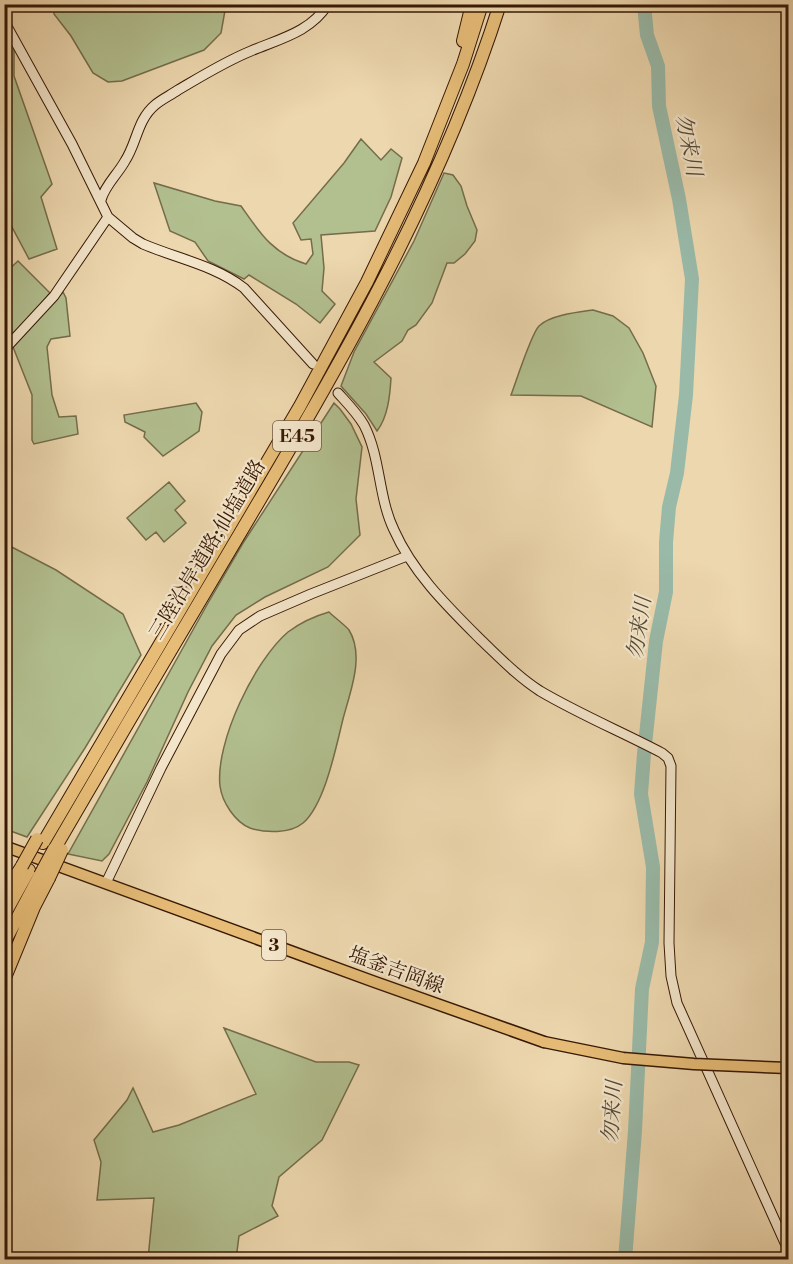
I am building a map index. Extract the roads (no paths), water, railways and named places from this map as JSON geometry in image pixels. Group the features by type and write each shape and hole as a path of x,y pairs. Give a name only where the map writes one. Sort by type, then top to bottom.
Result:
{"highway":[{"path":"445,111 472,4"},
{"name":"三陸沿岸道路;仙塩道路","path":"49,845 92,759 300,406 396,225 445,111 482,4"},
{"name":"三陸沿岸道路;仙塩道路","path":"49,845 83,810 103,765 311,413 384,279 438,168 477,71 500,4"},
{"path":"4,943 49,845"},
{"path":"4,915 35,872 49,845"},
{"path":"4,894 35,872"},
{"path":"4,980 34,907 35,872"}],"main road":[{"name":"塩釜吉岡線","path":"4,846 544,1042 596,1054 642,1060 789,1068"}],"street":[{"path":"101,200 103,193 126,160 139,126 155,105 250,51 284,40 303,29 319,17 328,4"},
{"path":"4,21 108,217 133,238 143,243 231,278 244,288 314,363"},
{"path":"4,350 54,296 108,217"},
{"path":"338,393 353,409 374,449 387,514 407,556 447,607 523,679 554,698 668,758 671,766 669,943 671,976 677,1003 785,1243"},
{"path":"106,883 161,768 221,654 239,630 260,616 407,556"}],"waterway":[{"name":"勿来川","path":"625,1260 635,1131 642,989 652,942 653,867 641,794 656,641 666,592 669,507 677,473 686,395 692,279 679,199 659,106 658,66 647,35 644,4"}]}
